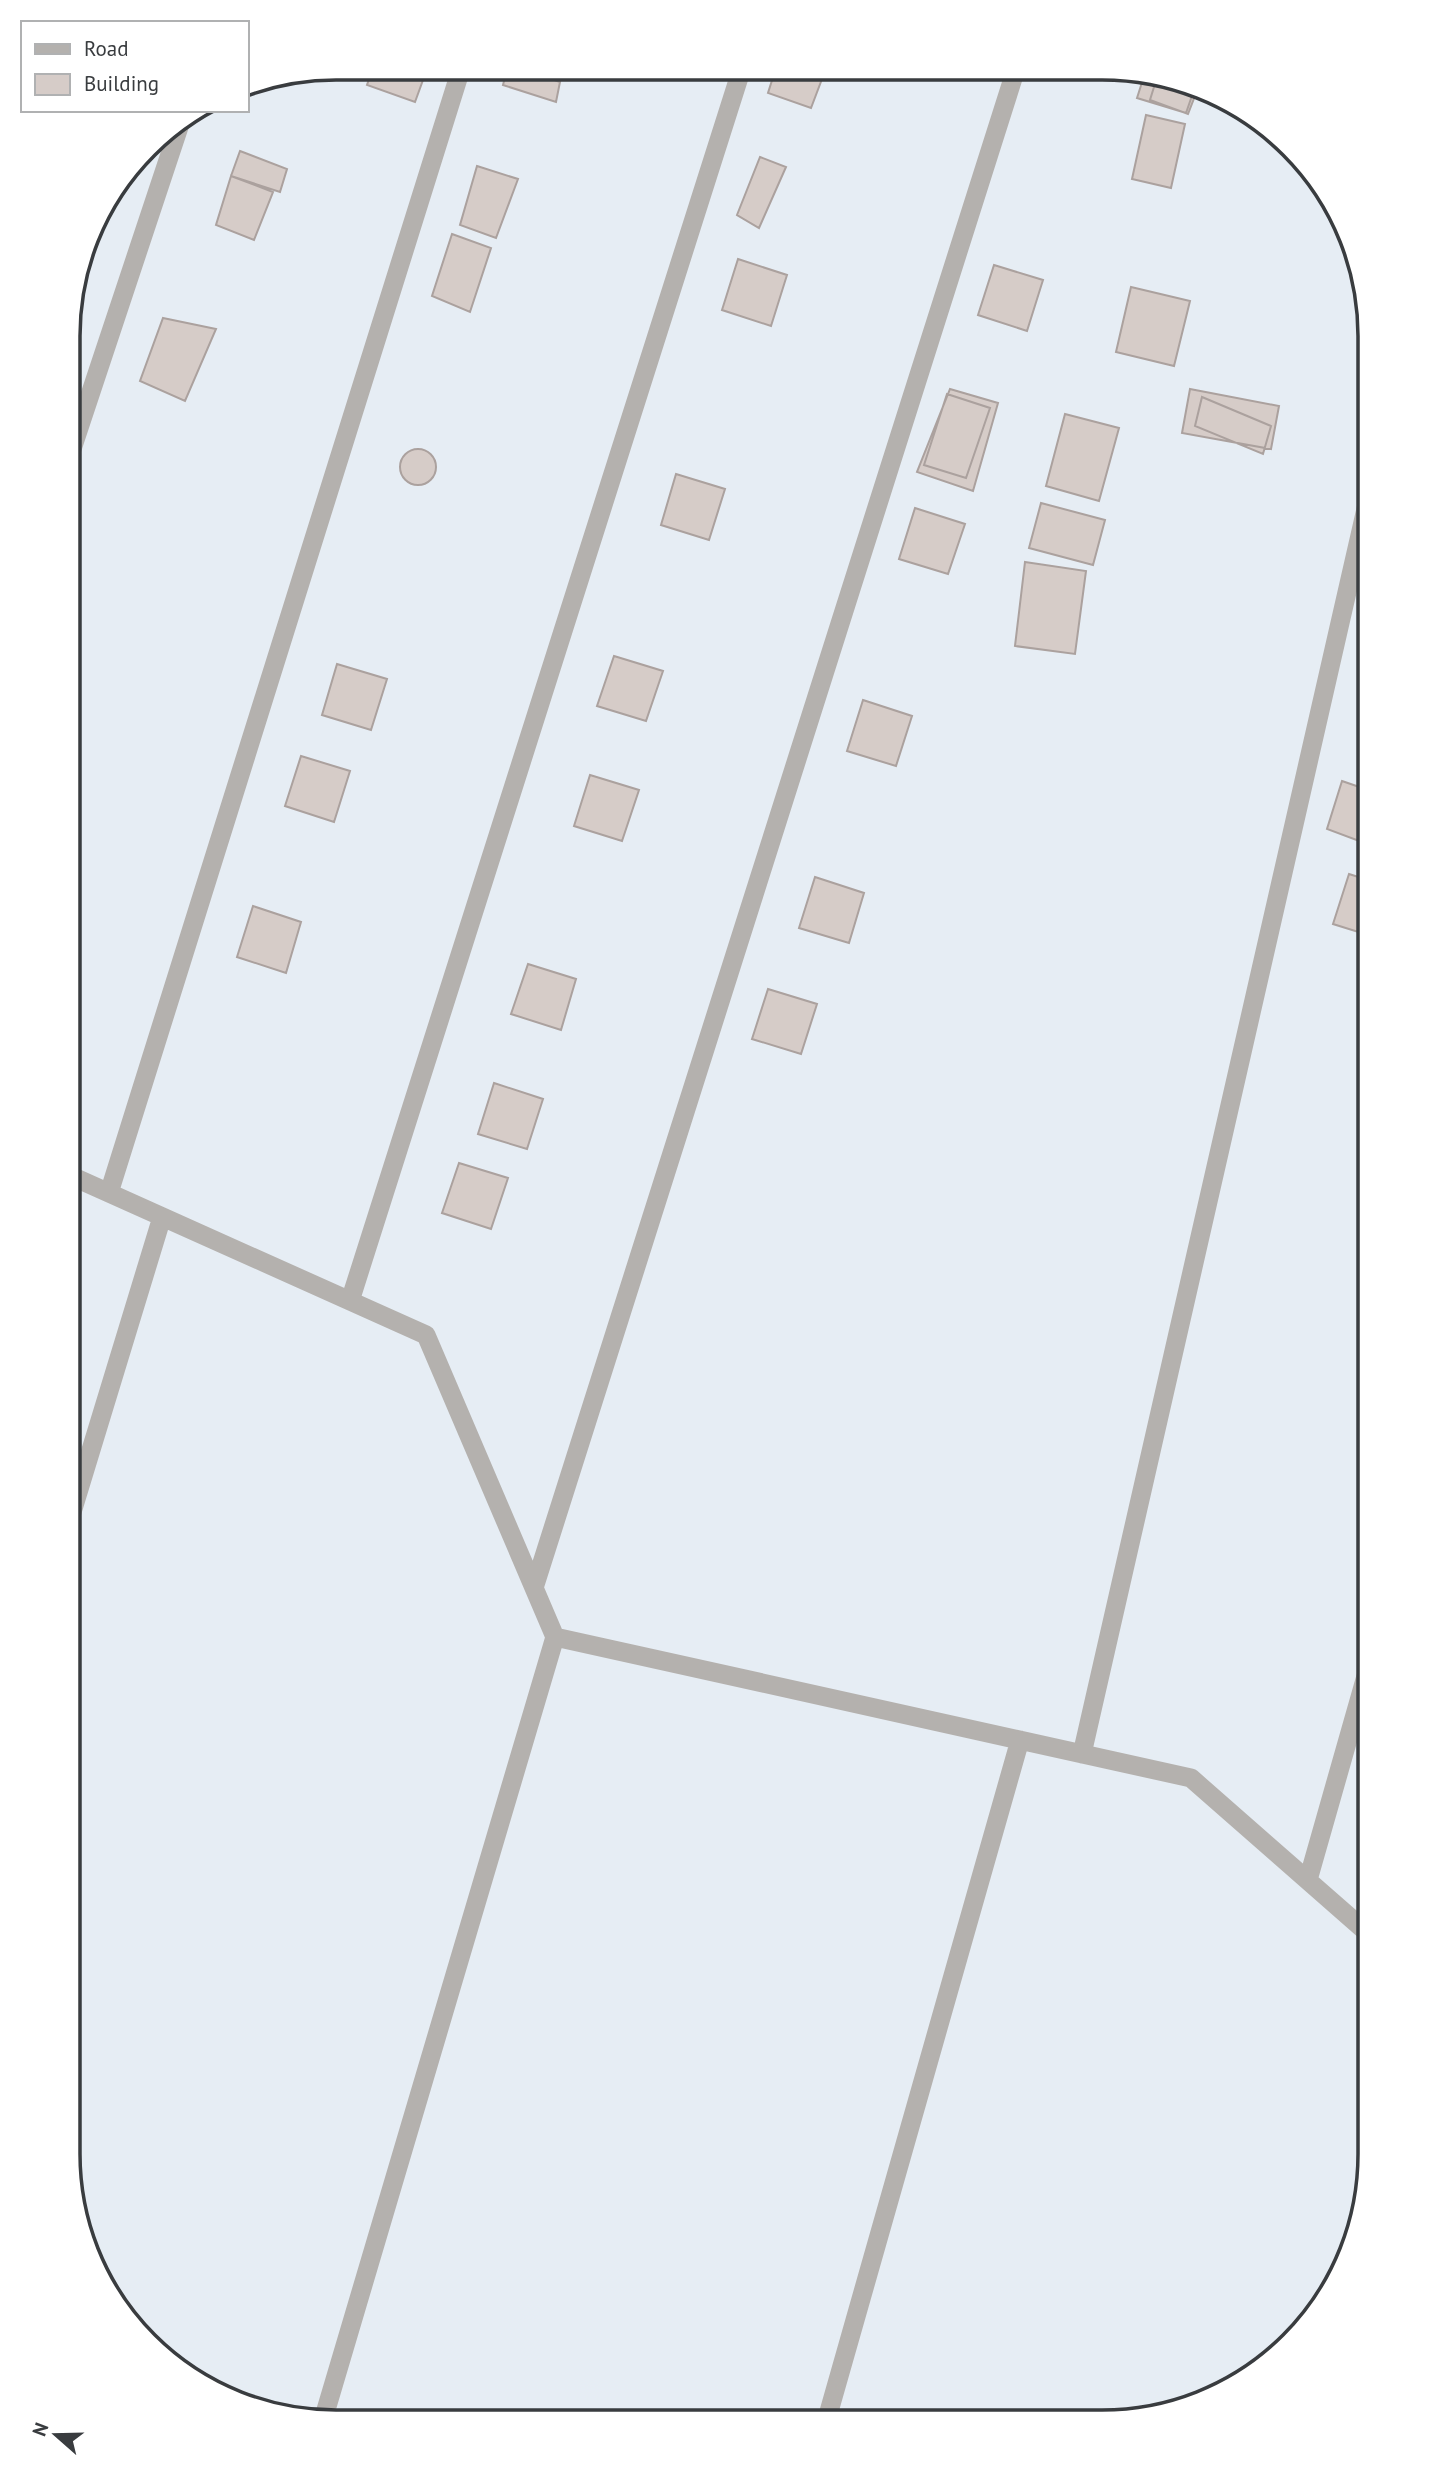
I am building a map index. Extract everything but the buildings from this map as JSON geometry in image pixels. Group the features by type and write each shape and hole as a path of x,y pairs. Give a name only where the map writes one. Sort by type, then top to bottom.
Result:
{"street":[{"path":"109,1193 458,80"},
{"path":"350,1301 738,80"},
{"path":"534,1588 1012,80"},
{"path":"80,425 175,138"},
{"path":"1082,1754 1359,540"},
{"path":"80,1180 426,1335 555,1637 326,2410"},
{"path":"80,1486 162,1217"},
{"path":"555,1637 1191,1778 1359,1925"},
{"path":"1308,1880 1359,1701"},
{"path":"829,2410 1020,1740"}]}
